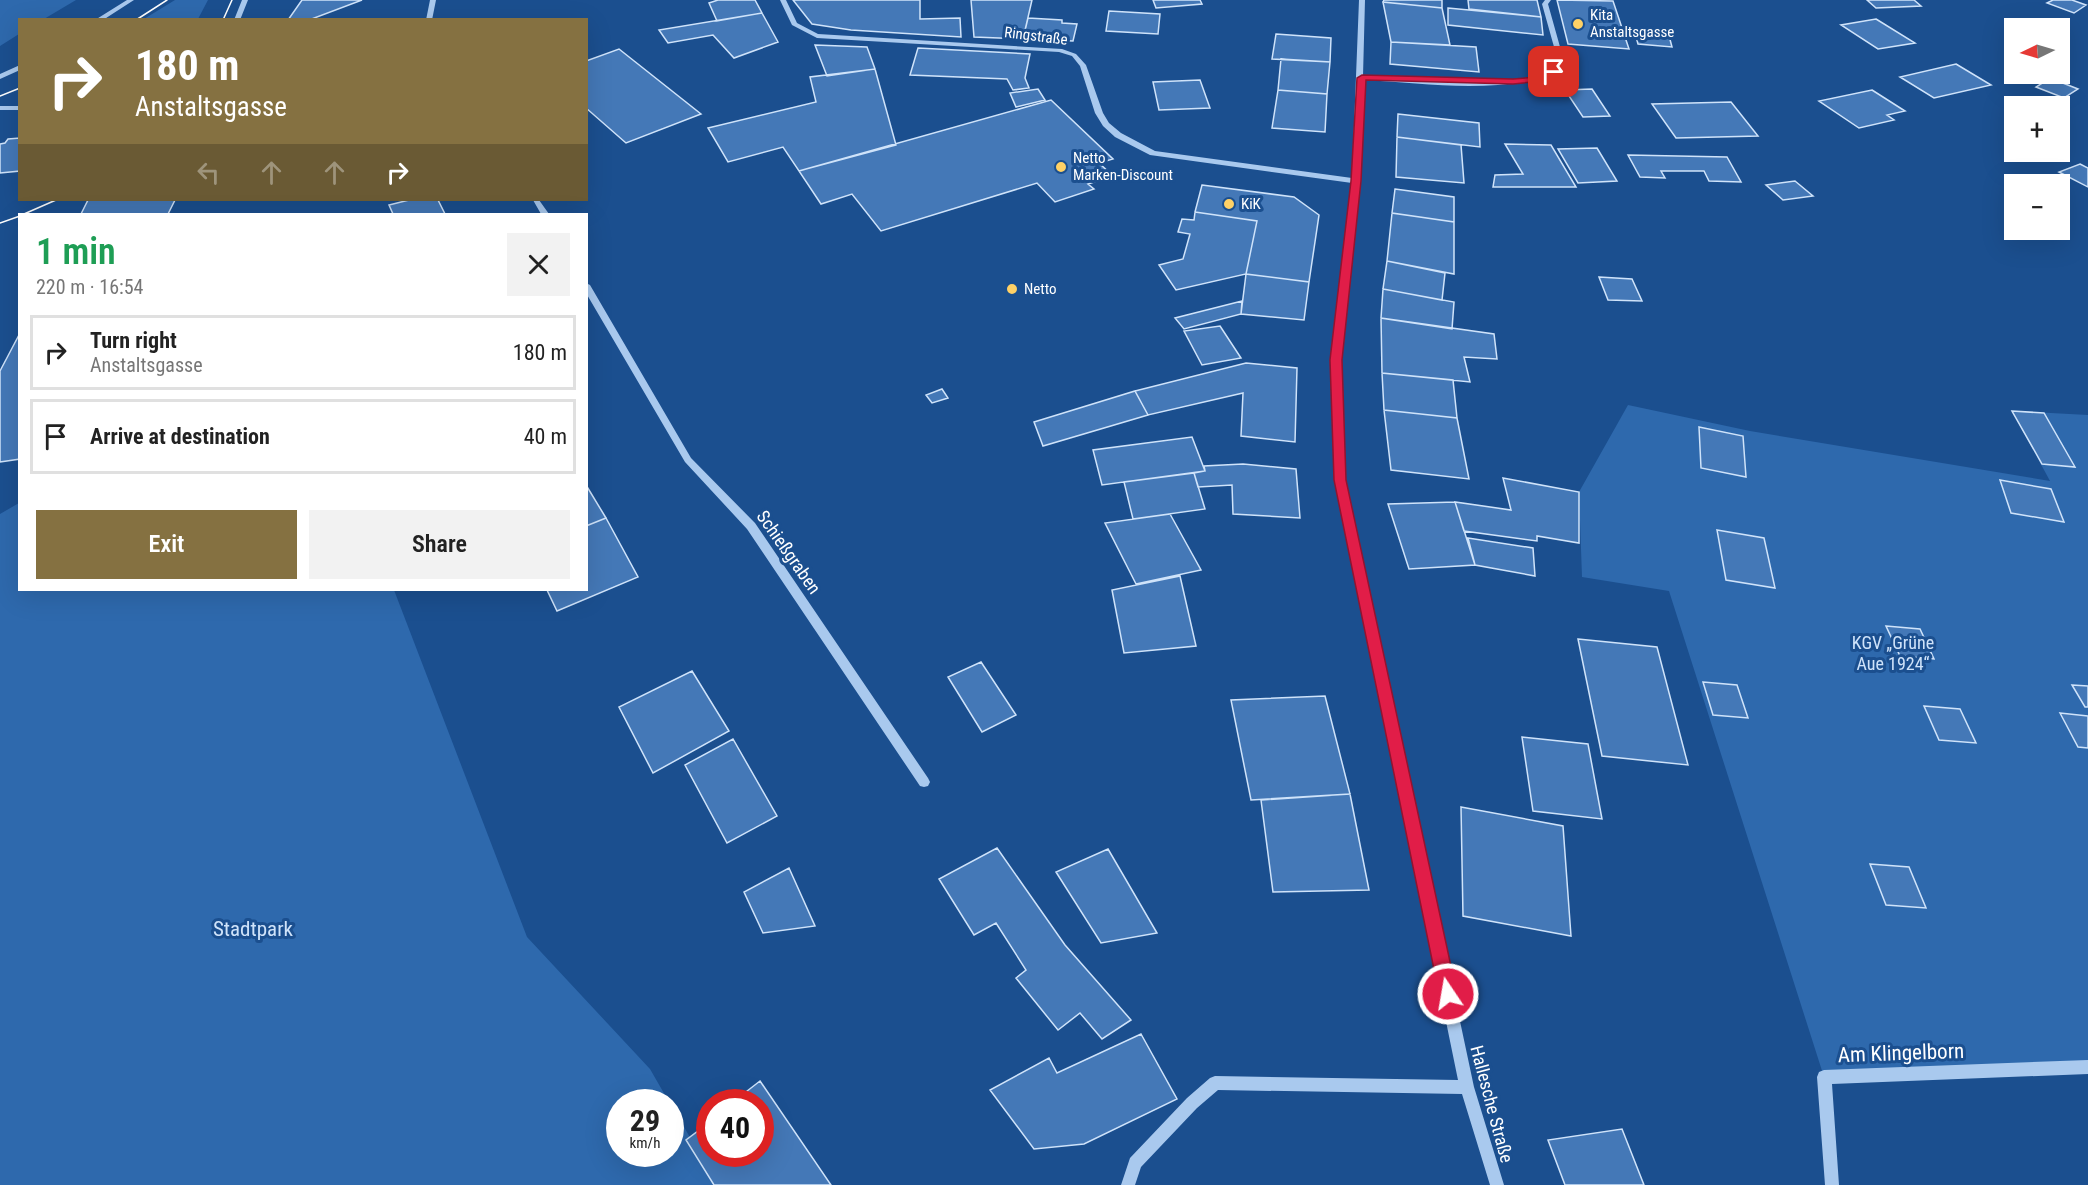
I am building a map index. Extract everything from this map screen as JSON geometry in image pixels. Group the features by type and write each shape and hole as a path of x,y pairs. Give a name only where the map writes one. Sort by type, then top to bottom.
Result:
{"street":[{"path":"101,18 131,0"},
{"path":"238,18 245,0"},
{"path":"429,18 433,0"},
{"name":"Ringstraße","path":"783,0 794,24 817,36 1060,50 1074,55 1083,65 1099,113 1106,124 1118,135 1152,153 1356,181"},
{"name":"Hallesche Straße","path":"1362,0 1362,78 1356,181 1336,360 1340,480 1467,1088 1497,1185"},
{"path":"1362,78 1489,82 1539,79 1554,72 1559,54 1545,4 1548,0"},
{"path":"0,77 18,68"},
{"path":"0,108 18,108"},
{"name":"Schießgraben","path":"588,288 688,460 751,526 924,782"},
{"name":"Am Klingelborn","path":"1832,1185 1824,1077 2088,1067"},
{"path":"1128,1185 1135,1163 1192,1103 1215,1083 1467,1088"}],"green space":[{"path":"0,0 76,0 46,18 18,18 18,35 0,46"},
{"path":"175,0 208,0 199,18 146,18"},
{"name":"KGV „Grüne Aue 1924“","path":"1628,405 1750,431 2050,481 2012,411 2088,415 2088,1067 1824,1077 1669,591 1582,577 1579,492"},
{"name":"Stadtpark","path":"18,504 18,591 394,591 527,937 650,1069 662,1089 606,1089 606,1167 684,1167 684,1127 696,1148 696,1167 707,1167 717,1185 0,1185 0,514"}],"building":[{"path":"302,0 362,0 314,18 289,18"},
{"path":"718,0 755,0 762,13 717,21 709,3"},
{"path":"793,0 920,0 920,19 960,18 961,37 851,30 812,24"},
{"path":"971,0 1032,0 1023,39 974,37"},
{"path":"1153,0 1200,0 1202,4 1156,8"},
{"path":"1384,0 1442,0 1442,8 1383,2"},
{"path":"1468,0 1537,0 1541,17 1469,9"},
{"path":"1557,0 1613,1 1629,49 1568,44"},
{"path":"1867,0 1914,0 1921,6 1876,8"},
{"path":"2053,0 2072,0 2086,5 2074,13 2047,3"},
{"path":"1383,2 1442,8 1450,45 1391,42"},
{"path":"1448,8 1541,17 1543,35 1448,25"},
{"path":"1109,11 1160,14 1158,34 1106,31"},
{"path":"762,13 778,42 734,58 713,35 668,43 659,30"},
{"path":"1028,18 1062,20 1062,23 1077,24 1073,41 1023,39"},
{"path":"1876,19 1915,43 1878,49 1841,25"},
{"path":"1634,29 1668,32 1672,47 1638,44"},
{"path":"1276,34 1331,38 1330,62 1272,59"},
{"path":"1391,42 1476,47 1479,72 1390,64"},
{"path":"815,45 867,47 875,69 827,76"},
{"path":"918,48 1030,54 1025,78 1029,88 1013,90 1007,79 910,75"},
{"path":"619,49 701,114 626,143 588,110 588,60"},
{"path":"1281,59 1330,62 1327,94 1278,90"},
{"path":"1956,64 1991,85 1934,98 1900,77"},
{"path":"875,69 896,145 799,171 783,147 728,162 708,128 816,102 810,77"},
{"path":"1200,80 1210,108 1159,110 1153,82"},
{"path":"2041,84 2065,84 2078,89 2067,96 2059,96 2036,87"},
{"path":"1038,89 1045,100 1016,107 1010,93"},
{"path":"1592,89 1610,116 1583,117 1565,90"},
{"path":"1278,90 1327,94 1325,132 1272,128"},
{"path":"1872,90 1905,111 1887,115 1894,120 1859,128 1819,101"},
{"path":"1051,100 1113,159 1099,163 1113,176 1088,184 1094,189 1055,202 1037,183 881,231 852,194 821,204 799,171"},
{"path":"1731,102 1758,136 1676,138 1652,104"},
{"path":"1398,114 1479,123 1480,147 1397,137"},
{"path":"1397,137 1461,145 1464,183 1396,177"},
{"path":"18,138 18,171 0,173 0,144 5,143 8,139"},
{"path":"1505,144 1551,145 1576,187 1493,187 1495,175 1523,174"},
{"path":"1597,148 1617,181 1578,183 1558,149"},
{"path":"1628,155 1727,157 1741,182 1709,181 1704,171 1661,171 1665,178 1640,177"},
{"path":"2080,164 2088,168 2088,187 2070,178 2070,174 2059,172"},
{"path":"1795,181 1813,196 1783,200 1766,185"},
{"path":"1202,185 1294,197 1319,215 1309,282 1246,274 1257,221 1195,212"},
{"path":"1395,189 1454,197 1454,222 1392,213"},
{"path":"88,201 174,201 168,213 82,213"},
{"path":"405,201 438,201 444,213 393,213 389,205"},
{"path":"1195,212 1257,221 1246,274 1176,290 1159,265 1183,259 1190,234 1178,232 1182,219 1194,220"},
{"path":"1392,213 1454,222 1454,274 1387,261"},
{"path":"1387,261 1445,273 1442,300 1383,289"},
{"path":"1246,274 1309,282 1304,320 1241,314"},
{"path":"1599,277 1632,279 1642,301 1608,300"},
{"path":"1383,289 1454,302 1452,329 1381,318"},
{"path":"1242,301 1241,314 1184,329 1175,318"},
{"path":"1381,318 1494,334 1497,359 1464,357 1470,382 1382,373"},
{"path":"1220,326 1241,358 1202,365 1184,331"},
{"path":"18,337 18,459 0,462 0,371"},
{"path":"1246,363 1297,368 1295,442 1241,436 1243,393 1148,415 1135,391"},
{"path":"1382,373 1453,380 1457,418 1384,410"},
{"path":"942,389 948,398 932,403 926,395"},
{"path":"1135,391 1148,415 1043,446 1034,422"},
{"path":"1384,410 1457,418 1469,479 1391,470"},
{"path":"2012,411 2044,413 2075,467 2042,464"},
{"path":"1699,427 1743,436 1746,477 1701,468"},
{"path":"1192,437 1205,471 1102,485 1093,450"},
{"path":"1243,464 1296,469 1300,518 1233,514 1232,485 1198,487 1194,473 1205,471 1204,466"},
{"path":"1194,473 1205,509 1133,519 1124,482"},
{"path":"1503,478 1579,492 1579,543 1537,536 1537,541 1464,531 1455,502 1511,510"},
{"path":"2000,480 2051,489 2064,522 2011,513"},
{"path":"588,488 606,518 588,525"},
{"path":"1455,502 1475,565 1409,569 1388,504"},
{"path":"1170,514 1201,570 1136,584 1105,523"},
{"path":"606,518 638,577 557,611 547,591 588,591 588,525"},
{"path":"1717,530 1764,538 1775,588 1726,580"},
{"path":"1468,538 1533,548 1535,576 1475,565"},
{"path":"1180,576 1196,646 1124,653 1112,590"},
{"path":"1886,626 1920,629 1934,659 1900,656"},
{"path":"1578,639 1657,647 1688,765 1602,756"},
{"path":"981,662 1016,715 982,732 948,677"},
{"path":"692,671 729,731 653,773 619,707"},
{"path":"1703,682 1737,685 1748,718 1713,715"},
{"path":"2072,685 2088,686 2088,707 2085,707"},
{"path":"1325,696 1350,794 1251,800 1231,700"},
{"path":"1924,706 1960,709 1976,743 1939,740"},
{"path":"2060,713 2088,716 2088,748 2078,747"},
{"path":"1522,737 1588,744 1602,819 1533,811"},
{"path":"733,739 777,816 727,843 685,765"},
{"path":"1350,794 1369,890 1273,892 1261,800"},
{"path":"1461,807 1563,826 1571,936 1463,916"},
{"path":"997,848 1065,945 1131,1020 1102,1039 1080,1013 1058,1030 1016,978 1026,970 996,923 974,935 939,879"},
{"path":"1108,849 1157,933 1101,943 1056,872"},
{"path":"1870,864 1909,867 1926,908 1886,905"},
{"path":"789,868 815,926 763,933 744,892"},
{"path":"1141,1034 1177,1099 1084,1144 1034,1149 990,1090 1049,1058 1057,1073"},
{"path":"760,1081 765,1089 750,1089"},
{"path":"774,1102 831,1185 714,1185 703,1167 774,1167"},
{"path":"1622,1129 1644,1185 1565,1185 1548,1140"},
{"path":"696,1132 696,1156 686,1140"}],"tram line":[{"path":"139,18 167,0"},
{"path":"224,18 232,0"},
{"path":"0,96 18,89"},
{"path":"26,213 54,201"},
{"path":"0,223 18,217"}],"place":[{"name":"Kita Anstaltsgasse","path":"1578,24"},
{"name":"Netto Marken-Discount","path":"1061,167"},
{"name":"KiK","path":"1229,204"},
{"name":"Netto","path":"1012,289"}],"route":[{"path":"1448,994 1340,480 1336,360 1356,181 1362,78 1513,82 1539,79 1554,72"}]}
